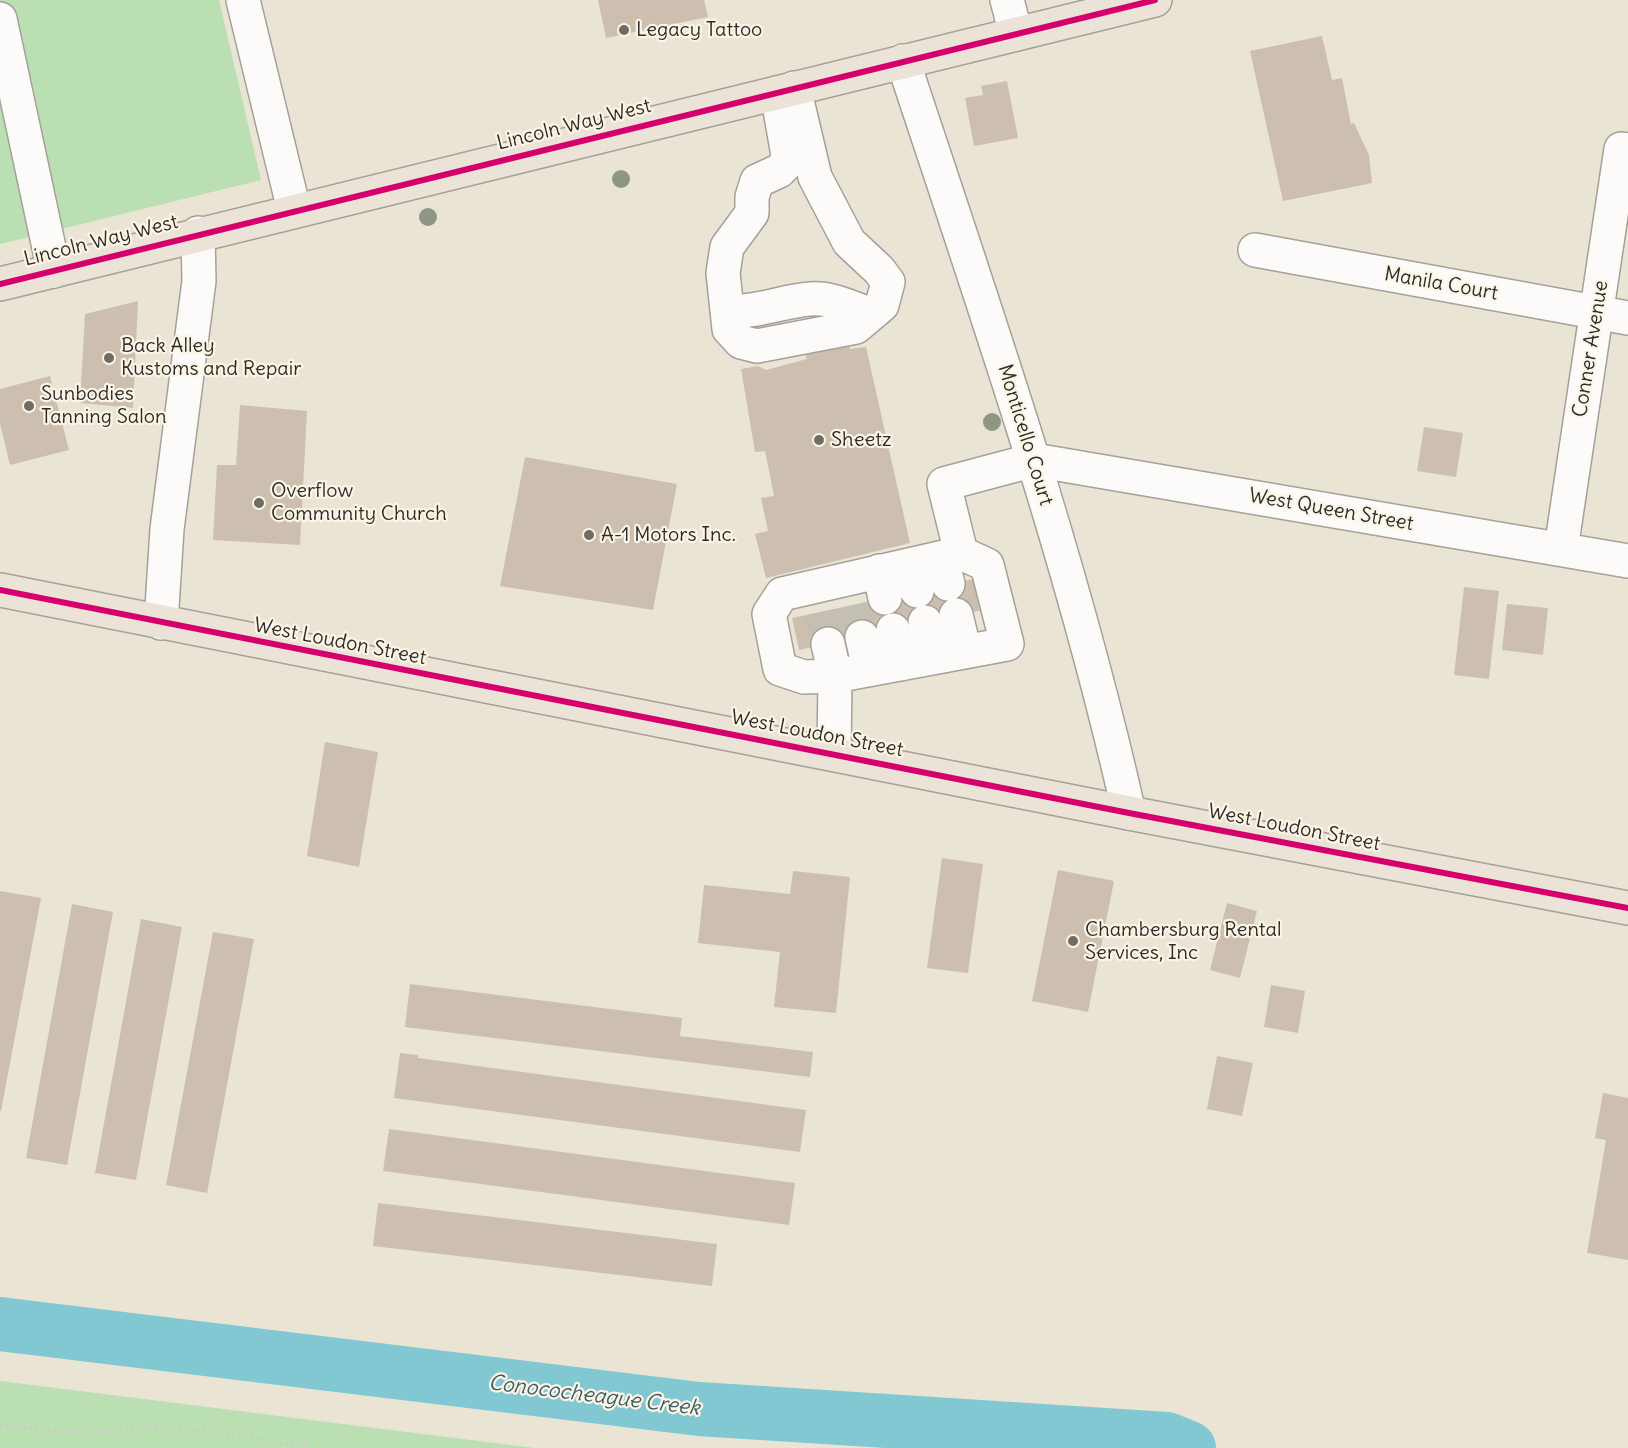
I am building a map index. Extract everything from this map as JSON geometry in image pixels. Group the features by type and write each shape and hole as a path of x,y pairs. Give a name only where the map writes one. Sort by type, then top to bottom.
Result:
{"highway":[{"name":"Lincoln Way West","path":"0,284 198,233 903,62 1143,1"},
{"name":"West Loudon Street","path":"0,590 1129,813 1628,908"}],"street":[{"path":"243,0 294,210"},
{"path":"1008,0 1016,34"},
{"path":"0,19 54,271"},
{"name":"Monticello Court","path":"903,62 1034,460 1114,748 1129,813"},
{"path":"785,90 815,177 849,242 879,270 888,282 882,305 856,327 757,346 741,342 729,328 723,273 727,247 752,213 752,197 757,181 779,171 789,161 785,90"},
{"name":"Conner Avenue","path":"1561,549 1596,313 1624,150"},
{"path":"161,623 167,529 199,281 198,233"},
{"name":"Manila Court","path":"1255,250 1628,318"},
{"path":"936,570 944,484 1034,460"},
{"name":"West Queen Street","path":"1034,460 1628,561"},
{"path":"987,565 1007,644 835,676 804,677 780,669 770,614 782,594 818,599 936,570 987,565"},
{"path":"933,658 940,619 965,652"},
{"path":"893,630 901,664"},
{"path":"862,637 869,669"},
{"path":"828,644 835,676 834,754"}],"path":[{"path":"0,1426 88,1434 162,1428 219,1432 305,1448"}],"green space":[{"path":"0,0 219,0 261,180 0,244"},
{"path":"0,1381 535,1448 0,1448"}],"building":[{"path":"598,0 704,0 708,17 606,38"},
{"path":"1322,36 1332,80 1342,78 1351,124 1354,123 1369,155 1372,183 1283,201 1250,51"},
{"path":"1007,81 1018,138 974,146 965,98 983,95 981,86"},
{"name":"Back Alley Kustoms and Repair","path":"138,301 133,408 80,403 85,314"},
{"name":"Sheetz","path":"847,338 850,349 866,347 910,543 766,578 755,534 768,531 761,498 774,496 765,451 755,452 741,369 758,366 766,370 807,359 803,350"},
{"name":"Sunbodies Tanning Salon","path":"50,376 69,450 10,465 0,424 0,389"},
{"name":"Overflow Community Church","path":"240,405 307,411 300,545 213,540 217,465 236,465"},
{"path":"1424,427 1463,433 1456,477 1417,471"},
{"name":"A-1 Motors Inc.","path":"525,457 677,484 653,610 500,586"},
{"path":"974,579 982,610 799,650 792,618"},
{"path":"1464,587 1499,591 1489,679 1454,675"},
{"path":"1507,604 1548,608 1543,655 1502,650"},
{"path":"325,742 378,752 359,867 307,856"},
{"path":"942,858 983,864 968,973 927,968"},
{"name":"Chambersburg Rental Services, Inc","path":"1058,870 1114,881 1088,1012 1032,1001"},
{"path":"793,871 850,877 836,1013 774,1007 780,952 698,943 704,885 790,894"},
{"path":"0,891 41,898 1,1111 0,1111"},
{"path":"1227,903 1257,911 1240,978 1210,970"},
{"path":"72,904 113,912 67,1165 26,1158"},
{"path":"141,919 182,927 136,1180 95,1173"},
{"path":"213,932 254,939 207,1193 166,1185"},
{"path":"410,984 682,1018 680,1036 813,1052 810,1077 405,1027"},
{"path":"1271,985 1305,991 1298,1033 1264,1027"},
{"path":"400,1053 418,1055 418,1058 806,1110 800,1152 394,1098"},
{"path":"1217,1056 1253,1063 1242,1116 1207,1109"},
{"path":"1603,1093 1628,1098 1628,1260 1587,1253 1606,1140 1595,1138"},
{"path":"389,1129 795,1183 789,1225 383,1171"},
{"path":"378,1203 717,1244 712,1286 373,1246"}],"waterway":[{"name":"Conococheague Creek","path":"0,1324 699,1409 1167,1439 1189,1448"}],"tunnel":[{"path":"854,605 862,637"},
{"path":"821,612 828,644"}],"cycle path":[{"path":"0,284 1155,0"},
{"path":"0,590 1129,813 1628,908"}],"place":[{"name":"Legacy Tattoo","path":"624,30"},
{"name":"Back Alley Kustoms and Repair","path":"109,358"},
{"name":"Sunbodies Tanning Salon","path":"29,406"},
{"name":"Sheetz","path":"819,440"},
{"name":"Overflow Community Church","path":"259,503"},
{"name":"A-1 Motors Inc.","path":"589,535"},
{"name":"Chambersburg Rental Services, Inc","path":"1073,941"}]}
